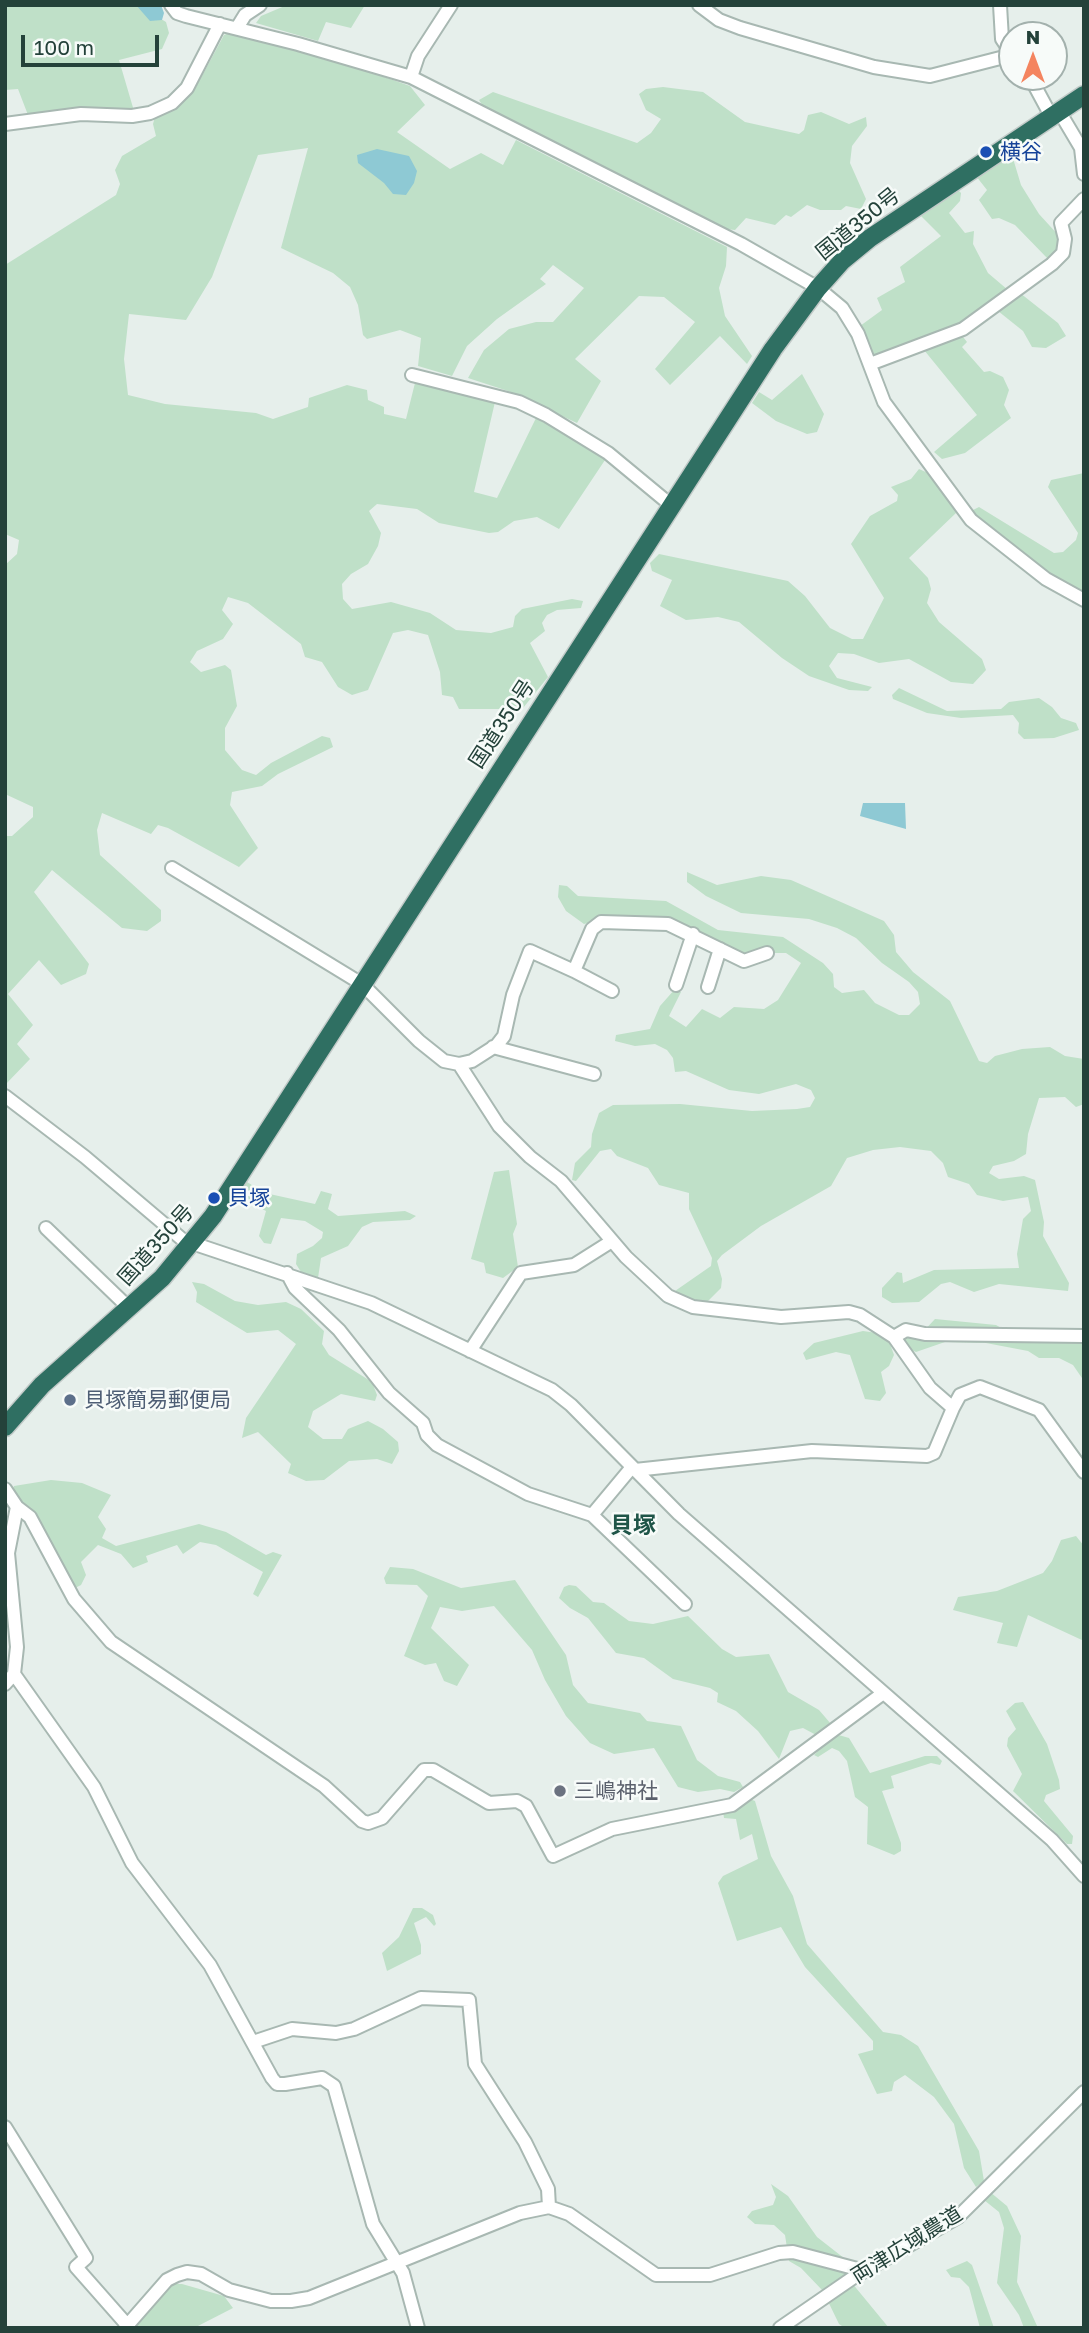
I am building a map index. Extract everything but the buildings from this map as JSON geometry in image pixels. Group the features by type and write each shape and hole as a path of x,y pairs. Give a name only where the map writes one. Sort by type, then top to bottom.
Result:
{"highway":[{"name":"国道350号","path":"5,1427 42,1385 129,1308 191,1244 224,1199 788,326 818,288 842,261 870,238 1084,95"}],"street":[{"path":"171,5 177,13 186,16 411,78 741,244 818,288 842,308 858,334 884,402 902,431 971,520 1046,579 1084,600"},
{"path":"237,28 245,15 260,5"},
{"path":"411,78 418,56 451,5"},
{"path":"699,5 719,20 874,67 930,76 998,58"},
{"path":"5,124 81,114 132,116 150,113 172,103 187,88 220,24"},
{"path":"1040,91 1081,148 1084,174"},
{"path":"870,364 963,329 1052,264 1063,253 1065,239 1061,223 1084,199"},
{"path":"412,375 519,402 546,415 608,453 672,506"},
{"path":"172,868 362,984 419,1041 444,1061 459,1065 472,1061 504,1036 513,995 530,951 612,991"},
{"path":"574,971 592,929 601,922 668,924 744,961 767,953"},
{"path":"676,985 693,934"},
{"path":"708,987 720,949"},
{"path":"493,1047 593,1074"},
{"path":"459,1065 499,1126 530,1157 561,1181 612,1241 668,1296 693,1307 781,1317 849,1312 860,1315 894,1337 930,1388 953,1408"},
{"path":"5,1096 59,1135 165,1226 191,1244 287,1273 372,1303 552,1390 679,1514 1081,1867"},
{"path":"46,1228 129,1308"},
{"path":"470,1351 521,1273 574,1265 612,1241"},
{"path":"287,1273 295,1288 339,1330 389,1393 423,1423 427,1435 437,1445 528,1494 592,1515 685,1604"},
{"path":"894,1337 906,1330 925,1334 1084,1336"},
{"path":"592,1515 634,1469 812,1451 928,1456 934,1453 960,1395 980,1387 1039,1410 1084,1472"},
{"path":"5,1489 17,1507 30,1517 74,1599 111,1642 324,1786 362,1821 383,1818 425,1770 433,1770 489,1803 517,1801 526,1806 553,1856 612,1829 733,1805 882,1694"},
{"path":"17,1507 8,1553 10,1605 17,1647 10,1679 94,1787 131,1863 210,1965 277,2084 322,2078 334,2086 373,2224 403,2273 418,2328"},
{"path":"253,2042 292,2029 336,2033 354,2029 421,1998 469,2000 475,2064 525,2141 548,2189 549,2207"},
{"name":"両津広域農道","path":"780,2328 865,2271 958,2217 1084,2092"},
{"path":"5,2127 86,2258 76,2267 127,2327 167,2280 187,2272 201,2274 229,2290 249,2296 291,2301 309,2298 520,2213 549,2207 569,2214 656,2274 710,2275 779,2253 793,2252 865,2271"}],"green space":[{"path":"5,5 138,5 166,22 169,33 162,49 119,60 134,111 28,115 18,89 5,90"},
{"path":"287,5 365,5 351,28 326,22 318,41 256,23 261,16"},
{"path":"232,32 336,60 410,86 425,105 397,132 450,169 481,153 503,165 516,140 727,247 726,266 719,288 725,316 752,356 747,364 720,336 670,385 655,369 695,322 664,297 639,296 575,359 601,381 577,423 508,391 468,378 484,350 509,329 536,322 553,322 584,288 553,265 540,279 546,284 497,319 467,346 452,376 418,366 421,338 400,330 367,339 363,335 358,305 350,287 333,273 281,248 308,148 258,155 212,277 186,320 129,314 124,359 128,395 165,404 256,413 273,419 308,407 309,398 347,385 367,390 368,400 384,407 384,414 406,419 415,383 495,402 474,492 497,498 536,418 607,457 559,529 537,517 514,521 498,532 489,533 439,523 417,509 377,504 369,511 381,533 378,546 368,564 351,574 342,584 343,599 352,609 391,602 430,613 456,630 491,633 513,627 515,616 522,609 572,599 583,601 581,608 557,610 547,615 542,623 545,631 530,643 548,677 519,713 505,709 459,709 453,697 442,695 440,672 428,635 408,630 393,633 368,690 352,695 338,687 322,662 305,657 301,644 248,603 228,597 222,610 233,624 223,639 197,651 190,662 201,672 225,665 231,670 237,706 225,728 225,750 242,770 256,775 271,763 322,736 330,738 333,747 278,774 262,786 232,792 230,805 258,848 239,867 168,828 158,825 151,834 102,813 97,830 100,855 161,910 161,921 147,931 122,928 52,870 34,892 89,964 86,974 61,985 39,960 8,994 33,1025 17,1044 30,1059 5,1085 5,836 12,836 33,817 33,807 5,794 5,565 17,554 19,540 5,534 5,265 116,195 120,184 115,170 122,156 156,136 153,124 155,117 173,108 196,87 224,35"},
{"path":"663,87 703,92 745,122 799,134 804,130 808,115 821,112 849,124 866,117 867,126 852,146 850,163 866,199 861,209 846,206 841,210 820,210 807,205 791,217 786,215 775,225 746,218 735,230 717,228 486,111 479,100 493,92 637,143 651,133 661,119 646,110 639,94 646,89"},
{"path":"1012,155 1021,185 1039,214 1060,237 1059,247 1048,259 1015,225 999,218 992,219 979,200 987,190 976,176"},
{"path":"957,189 961,193 960,201 949,213 965,233 974,231 973,244 988,273 1008,290 959,326 873,359 860,326 882,310 877,298 905,282 900,267 941,236 920,215"},
{"path":"1020,293 1058,323 1066,336 1046,348 1032,347 1023,331 998,311"},
{"path":"960,333 967,342 962,347 984,372 990,371 1003,377 1009,390 1004,405 1011,418 965,453 942,459 934,452 977,415 924,350"},
{"path":"802,374 824,414 817,432 807,434 776,421 752,403 759,392 772,400"},
{"path":"919,469 928,473 954,505 956,513 909,558 928,578 931,589 927,603 939,622 982,659 986,670 973,684 951,682 909,659 879,663 854,654 838,653 829,666 837,678 872,687 868,691 849,690 809,676 782,658 739,622 718,617 686,620 660,606 672,580 652,571 650,563 659,554 788,581 805,596 830,628 852,639 863,639 884,598 851,544 870,516 897,501 898,495 891,487 911,479"},
{"path":"1084,473 1084,593 1039,568 976,518 971,511 979,507 1054,553 1063,552 1076,540 1078,533 1048,487 1051,480"},
{"path":"899,688 947,711 1001,709 1009,702 1039,698 1061,718 1076,723 1079,730 1054,738 1024,739 1018,733 1019,723 1013,715 961,718 927,713 893,699 892,695"},
{"path":"687,872 717,885 761,876 791,880 884,921 894,935 896,952 913,972 950,1001 979,1061 987,1063 995,1056 1022,1049 1050,1047 1065,1056 1084,1059 1084,1104 1076,1107 1065,1097 1039,1098 1028,1134 1026,1154 1014,1161 993,1166 989,1173 999,1179 1024,1176 1035,1180 1044,1222 1043,1236 1069,1283 1068,1291 999,1284 974,1292 950,1282 941,1284 919,1302 892,1303 882,1297 882,1288 897,1272 902,1273 903,1283 934,1270 1019,1268 1017,1254 1023,1219 1031,1211 1028,1197 1003,1201 977,1195 969,1184 948,1177 943,1163 931,1151 900,1147 873,1150 847,1158 831,1186 761,1226 722,1255 717,1261 722,1279 721,1288 707,1302 690,1299 675,1291 711,1266 712,1258 689,1209 689,1193 659,1185 648,1168 617,1156 611,1149 600,1151 576,1181 572,1180 575,1163 591,1147 599,1113 613,1105 680,1104 752,1111 810,1107 815,1098 811,1090 796,1084 759,1094 729,1090 686,1071 675,1072 673,1058 667,1050 655,1044 635,1046 615,1041 616,1035 650,1029 660,1006 675,989 681,992 669,1016 686,1027 702,1009 720,1018 734,1007 764,1009 778,1000 801,963 786,953 739,953 680,925 646,916 615,916 584,924 566,911 558,897 559,885 567,886 578,896 666,901 718,930 783,937 823,963 833,974 834,987 842,993 864,990 875,1003 899,1015 909,1015 920,1004 918,992 909,982 882,963 856,938 837,928 809,919 741,913 706,896 687,882"},
{"path":"509,1170 517,1224 513,1234 518,1267 503,1278 486,1273 484,1263 471,1259 494,1172"},
{"path":"247,1182 265,1193 315,1204 321,1191 332,1194 328,1209 338,1216 405,1211 416,1216 410,1220 373,1222 362,1227 348,1246 321,1258 318,1278 301,1272 296,1264 297,1254 313,1246 322,1238 323,1232 305,1221 281,1218 271,1244 264,1243 259,1236 266,1211 250,1203 248,1197 240,1193"},
{"path":"192,1282 204,1284 235,1301 258,1305 286,1302 301,1309 324,1331 322,1344 329,1355 372,1382 377,1395 375,1401 341,1394 313,1411 308,1427 323,1439 342,1439 348,1429 368,1421 398,1442 399,1451 392,1464 377,1459 349,1461 324,1480 306,1481 288,1473 291,1464 258,1432 242,1438 246,1418 296,1344 278,1330 247,1333 196,1302 197,1292"},
{"path":"935,1319 996,1325 1021,1339 1084,1339 1084,1381 1073,1365 1059,1358 1039,1358 1028,1351 986,1343 945,1342 916,1352 907,1348 903,1339 906,1334 919,1336"},
{"path":"863,1331 877,1333 889,1341 894,1355 889,1366 881,1372 886,1393 880,1401 865,1399 850,1355 836,1352 806,1360 803,1353 814,1343"},
{"path":"51,1480 82,1483 111,1495 98,1517 106,1529 102,1538 116,1546 199,1524 226,1532 266,1555 273,1552 282,1555 258,1597 253,1594 263,1572 216,1545 200,1542 183,1554 177,1545 146,1556 148,1562 133,1568 121,1554 98,1545 81,1562 86,1575 81,1585 75,1588 12,1492 14,1486"},
{"path":"1076,1536 1084,1546 1084,1641 1028,1615 1017,1647 997,1643 1003,1623 953,1610 958,1597 997,1591 1043,1573 1052,1561 1061,1540"},
{"path":"390,1567 413,1569 461,1588 515,1580 566,1655 573,1685 588,1703 640,1713 647,1721 681,1726 697,1760 718,1776 740,1782 743,1787 734,1792 720,1789 698,1792 678,1787 654,1748 614,1754 590,1743 566,1716 545,1680 532,1650 494,1606 462,1611 440,1607 431,1628 469,1665 457,1686 444,1681 436,1663 425,1665 404,1656 428,1596 417,1585 386,1584 384,1578"},
{"path":"576,1586 593,1602 604,1603 629,1621 653,1624 688,1616 722,1649 736,1657 769,1654 788,1692 819,1710 831,1724 818,1736 803,1728 790,1731 779,1759 758,1731 736,1711 717,1702 718,1693 710,1688 673,1679 644,1658 616,1653 588,1618 559,1598 564,1587"},
{"path":"1023,1702 1047,1744 1059,1780 1060,1789 1046,1795 1044,1801 1073,1836 1072,1844 1067,1844 1013,1791 1022,1774 1007,1746 1008,1738 1016,1729 1006,1711 1015,1703"},
{"path":"835,1734 849,1738 870,1773 925,1756 937,1756 942,1761 940,1765 931,1763 891,1776 894,1788 882,1791 901,1843 901,1851 894,1855 867,1844 868,1807 855,1797 847,1761 839,1751 832,1748 818,1757 814,1755"},
{"path":"750,1799 755,1801 771,1856 793,1896 807,1944 883,2032 901,2035 918,2046 979,2151 984,2181 976,2187 964,2168 954,2124 934,2097 905,2075 894,2082 892,2091 877,2094 858,2054 873,2050 873,2041 805,1967 781,1927 737,1941 718,1883 723,1876 758,1859 752,1834 740,1840 736,1819 724,1818 723,1811"},
{"path":"413,1908 422,1908 433,1915 436,1924 434,1926 426,1917 414,1923 421,1954 387,1971 382,1953 399,1937"},
{"path":"771,2184 788,2196 817,2237 849,2262 854,2273 847,2277 889,2328 845,2328 839,2324 823,2291 801,2268 789,2261 785,2235 774,2225 755,2224 747,2217 752,2211 773,2205 776,2197"},
{"path":"990,2192 1007,2206 1021,2236 1017,2282 1038,2328 1024,2328 1019,2315 997,2283 1004,2228 999,2212 984,2200"},
{"path":"967,2261 972,2265 994,2328 980,2328 969,2287 960,2278 951,2277 946,2270"},
{"path":"169,2284 182,2284 224,2296 233,2308 194,2328 130,2328"}],"water":[{"path":"136,5 161,5 164,13 162,20 150,21"},
{"path":"377,149 409,156 417,171 414,183 406,195 393,194 384,183 358,163 357,155"},
{"path":"863,803 905,803 906,829 860,816"}],"place":[{"name":"横谷","path":"986,152"},
{"name":"貝塚","path":"214,1198"},
{"name":"貝塚簡易郵便局","path":"70,1400"},
{"name":"三嶋神社","path":"560,1791"}],"district":[{"name":"貝塚","path":"633,1526"}]}
